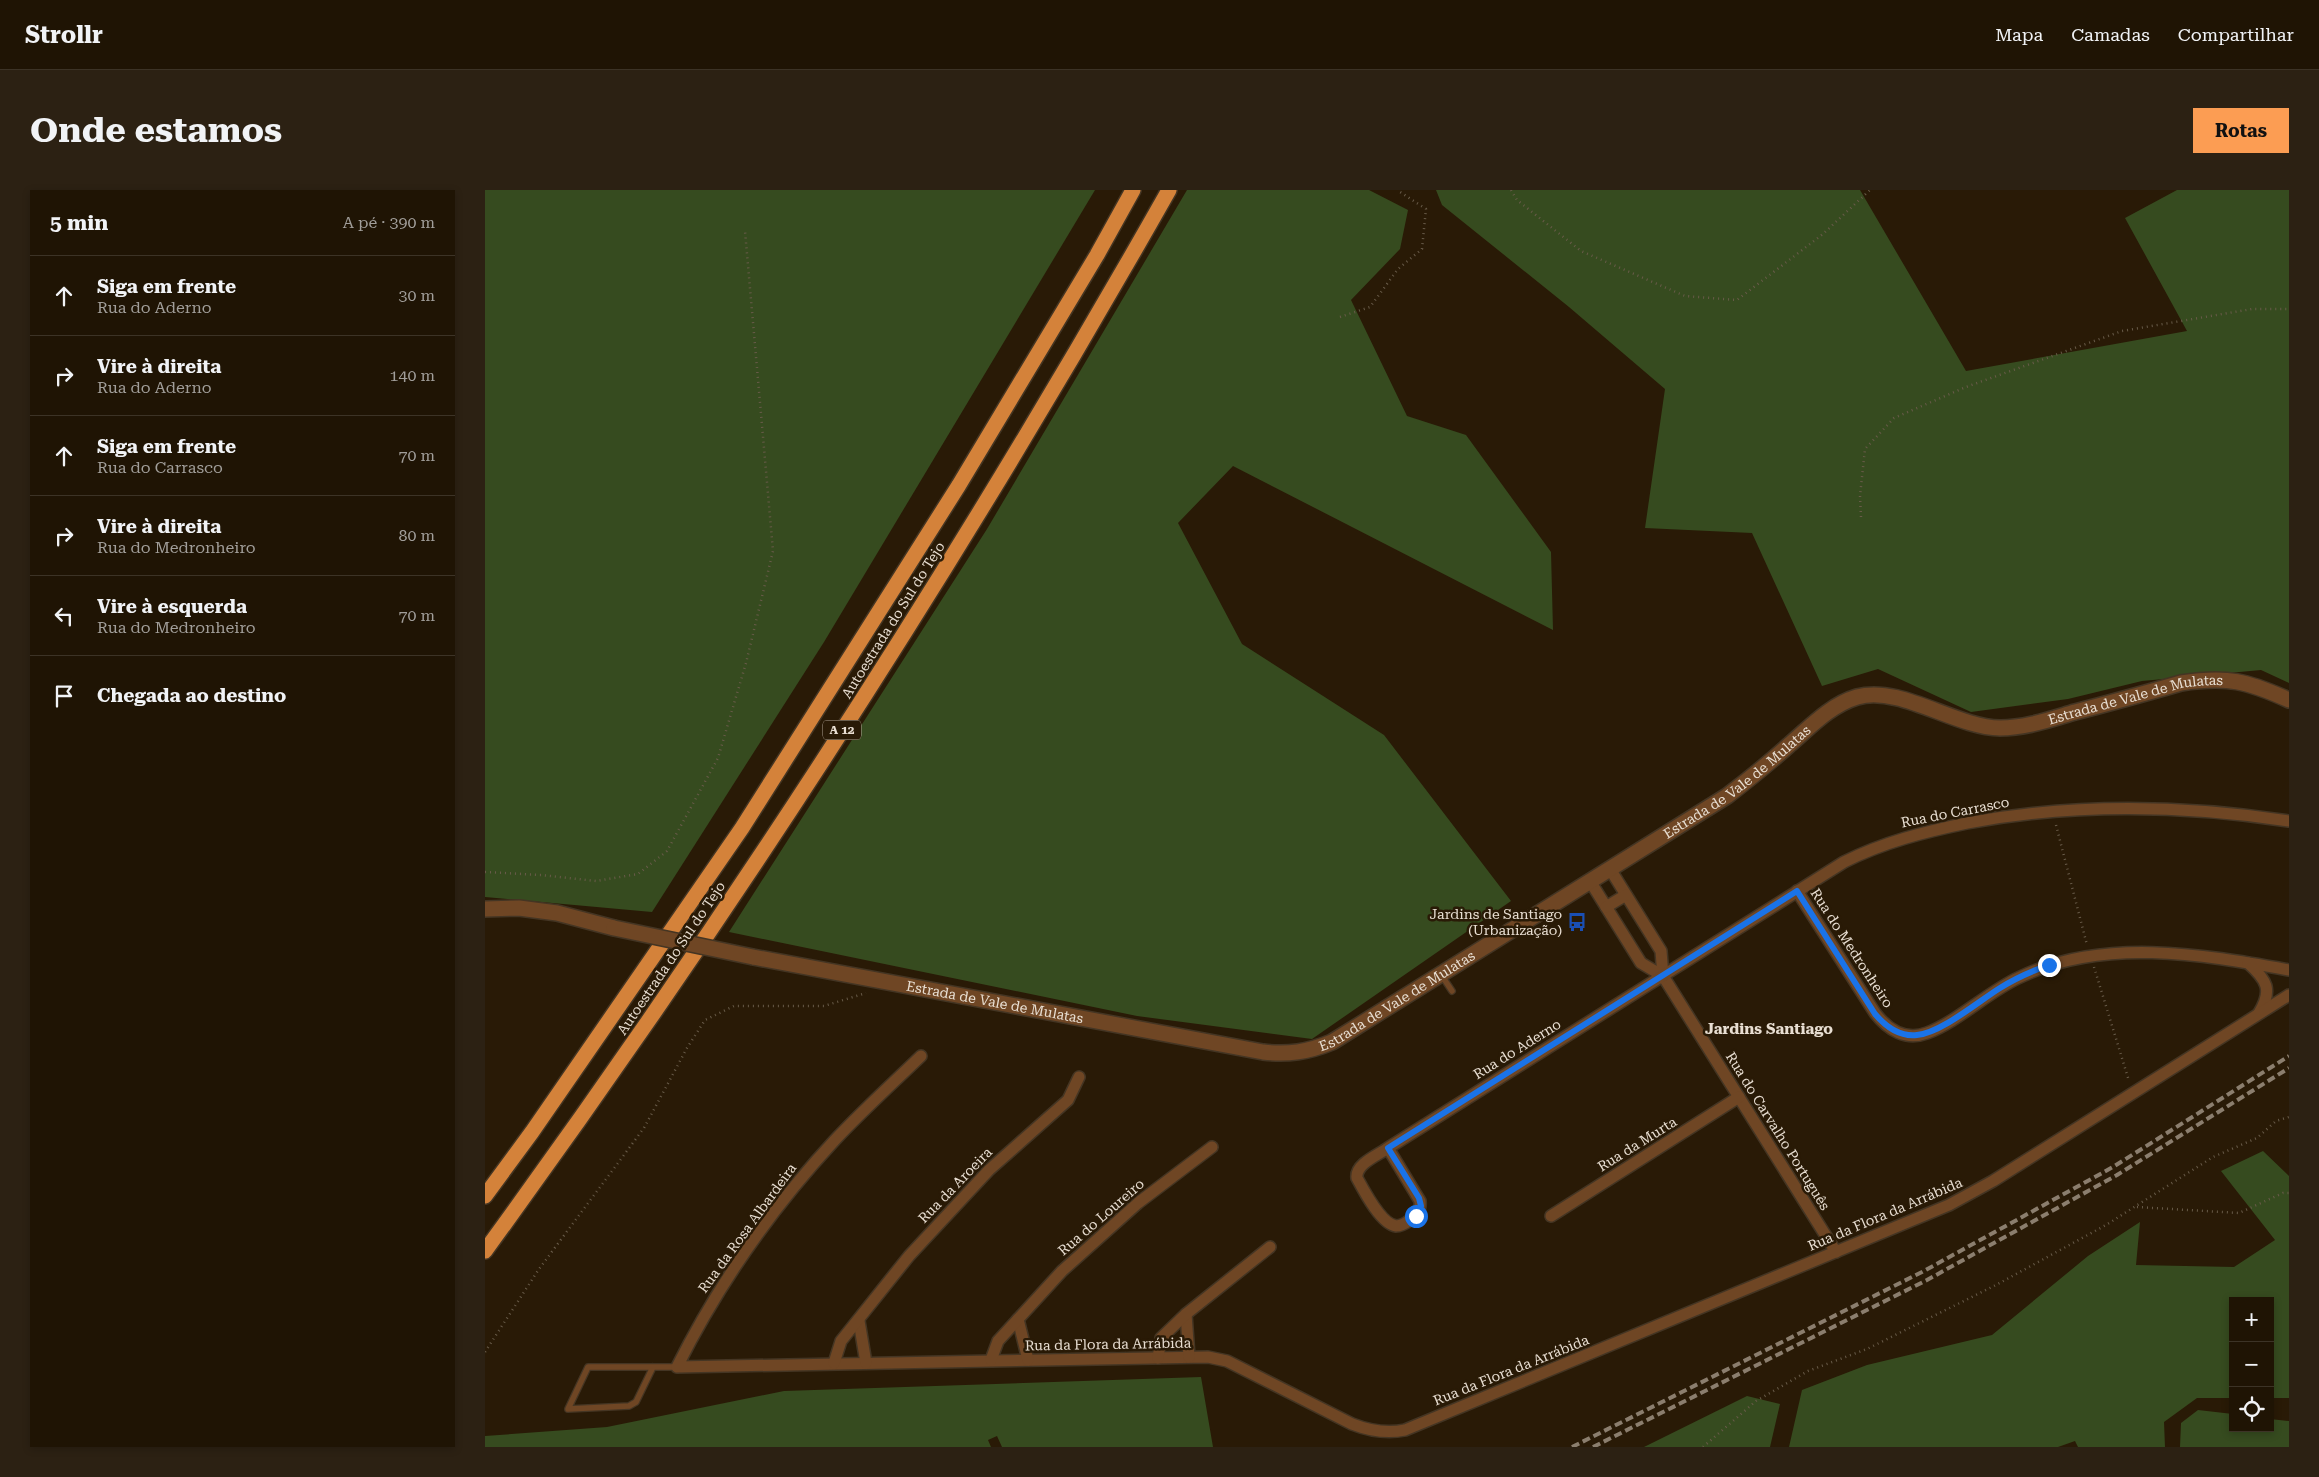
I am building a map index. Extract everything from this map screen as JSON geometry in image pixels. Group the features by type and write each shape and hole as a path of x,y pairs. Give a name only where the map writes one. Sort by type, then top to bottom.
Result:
{"highway":[{"name":"Autoestrada do Sul do Tejo","path":"485,1196 533,1132 742,828 959,486 1097,255 1133,190"},
{"name":"Autoestrada do Sul do Tejo","path":"485,1251 659,1005 837,737 1014,455 1169,190"}],"street":[{"name":"Estrada de Vale de Mulatas","path":"485,908 519,908 557,913 614,928 753,957 1279,1054 1313,1050 1332,1042 1727,796 1825,715 1842,703 1858,697 1891,698 1964,722 2000,728 2033,724 2181,683 2200,680 2237,680 2255,685 2289,700"},
{"name":"Rua do Carrasco","path":"1663,976 1844,862 1868,850 1918,833 1979,821 2055,811 2103,808 2189,809 2289,821"},
{"name":"Rua do Carvalho Português","path":"1610,869 1661,952 1663,976"},
{"name":"Rua do Carvalho Português","path":"1590,881 1641,963 1663,976 1836,1252"},
{"name":"Rua do Medronheiro","path":"1797,891 1875,1014 1893,1031 1916,1036 1926,1033 2016,979 2049,965 2090,955 2169,954 2247,962 2289,970"},
{"path":"1606,907 1626,895"},
{"path":"2247,962 2261,974 2267,986 2265,1001 2258,1015"},
{"name":"Rua do Aderno","path":"1388,1148 1420,1200 1420,1209 1416,1216 1395,1226 1384,1220 1356,1176 1361,1166 1388,1148 1663,976"},
{"name":"Rua da Flora da Arrábida","path":"677,1366 1218,1358 1361,1428 1379,1432 1397,1431 1836,1252 1971,1194 2289,996"},
{"name":"Rua da Rosa Albardeira","path":"677,1366 713,1300 784,1200 835,1139 921,1056"},
{"name":"Rua da Aroeira","path":"834,1363 841,1341 859,1321 891,1277 943,1217 996,1163 1069,1100 1079,1077"},
{"name":"Rua da Murta","path":"1551,1216 1739,1097"},
{"name":"Rua do Loureiro","path":"991,1360 998,1341 1062,1271 1109,1228 1212,1147"},
{"path":"1158,1358 1161,1338 1186,1314 1270,1247"},
{"path":"1186,1314 1189,1357"},
{"path":"1018,1318 1028,1360"},
{"path":"859,1321 866,1363"}],"lane":[{"path":"1441,974 1452,991"},
{"path":"653,1367 636,1402 629,1406 568,1409 588,1367 677,1366"}],"path":[{"path":"1340,317 1370,307 1398,269 1422,249 1426,209 1397,190"},
{"path":"1511,190 1517,200 1581,251 1685,296 1737,300 1823,234 1870,190"},
{"path":"485,872 541,874 596,881 638,874 667,851 718,758 746,663 773,551 745,231"},
{"path":"1861,517 1860,496 1865,449 1894,418 1966,387 2122,331 2252,309 2289,310"},
{"path":"2055,811 2057,832 2090,955 2133,1093"},
{"path":"485,1352 539,1269 644,1128 687,1048 705,1020 734,1006 824,1006 869,992"},
{"path":"1703,1447 1756,1401 1808,1371 1867,1350 1996,1286 2107,1225 2213,1158 2257,1138 2276,1121 2289,1116"},
{"path":"2136,1207 2239,1212 2283,1193 2289,1193"}],"green space":[{"path":"485,190 1095,190 824,642 652,912 485,897"},
{"path":"1187,190 1369,190 1408,210 1400,249 1351,300 1407,416 1466,435 1551,552 1553,630 1233,466 1178,523 1242,644 1384,735 1511,901 1312,1039 1137,1016 729,932 987,529"},
{"path":"1436,190 1860,190 1966,371 2187,331 2125,218 2177,190 2289,190 2289,683 2261,670 2142,681 2068,699 1971,712 1878,669 1822,686 1752,533 1645,528 1665,389 1569,307 1442,205"},
{"path":"2263,1151 2289,1176 2289,1398 2274,1398 2274,1297 2229,1297 2229,1398 2197,1398 2164,1422 2165,1447 2078,1447 2075,1441 2058,1447 1789,1447 1802,1390 1867,1365 1992,1335 2088,1256 2140,1222 2136,1265 2234,1267 2275,1240 2221,1171"},
{"path":"1201,1377 1213,1447 1002,1447 997,1436 988,1440 991,1447 485,1447 485,1436 607,1427 784,1391"},
{"path":"1747,1396 1780,1404 1770,1447 1644,1447"},
{"path":"2198,1410 2229,1414 2229,1432 2274,1432 2274,1419 2289,1421 2289,1447 2180,1447 2181,1423"}],"railway":[{"path":"1572,1447 1922,1272 2113,1167 2289,1056"},
{"path":"1593,1447 1927,1280 2117,1175 2289,1068"}],"place":[{"name":"Jardins de Santiago (Urbanização)","path":"1577,922"}],"district":[{"name":"Jardins Santiago","path":"1769,1029"}],"route":[{"path":"1416,1216 1421,1206 1419,1198 1388,1148 1797,891 1875,1014 1893,1031 1916,1036 1926,1033 2016,979 2049,965"}]}
